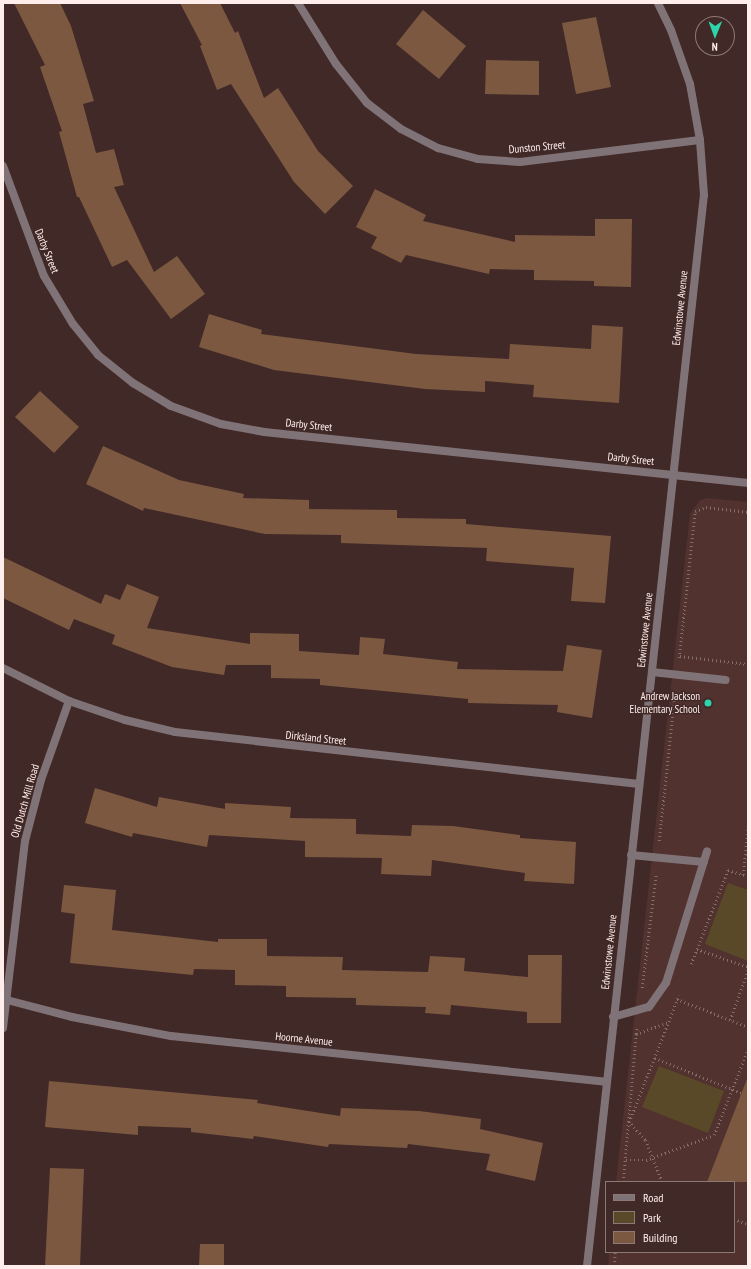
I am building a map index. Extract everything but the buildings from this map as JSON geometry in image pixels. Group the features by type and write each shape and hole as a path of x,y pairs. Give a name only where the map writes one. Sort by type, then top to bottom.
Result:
{"street":[{"name":"Dunston Street","path":"298,3 336,64 367,102 401,129 438,148 478,159 520,162 700,140"},
{"name":"Edwinstowe Avenue","path":"587,1266 704,195 700,140 690,84 671,30 658,3"},
{"name":"Darby Street","path":"3,166 44,276 73,324 98,355 133,383 171,406 221,424 264,432 748,483"},
{"name":"Dirksland Street","path":"3,668 69,701 125,720 183,733 639,784"},
{"path":"652,672 726,680"},
{"name":"Old Dutch Mill Road","path":"3,1028 4,999 25,841 41,780 69,701"},
{"path":"613,1017 649,1008 666,983 707,850"},
{"path":"631,856 704,862"},
{"name":"Hoorne Avenue","path":"4,999 72,1017 171,1036 606,1082"}],"path":[{"path":"623,1181 636,1034 658,858 695,511 706,507 748,512"},
{"path":"680,656 748,664"},
{"path":"743,875 748,826"},
{"path":"697,949 748,968 730,1020"},
{"path":"677,999 748,1027"},
{"path":"636,1034 668,1023"},
{"path":"626,1160 653,1157 714,1135 748,1049"},
{"path":"655,1058 732,1087 741,1093"},
{"path":"629,1122 645,1140 662,1181"},
{"path":"735,1218 748,1224"},
{"path":"614,1266 616,1253"}],"shaded area":[{"name":"Andrew Jackson Elementary School","path":"708,498 748,502 748,1266 608,1266 609,1253 735,1253 735,1181 616,1181 690,514 700,500"}],"green space":[{"path":"728,883 748,890 748,961 705,944"},
{"path":"659,1066 724,1091 708,1133 642,1107"}],"place":[{"name":"Andrew Jackson Elementary School","path":"708,703"}]}
